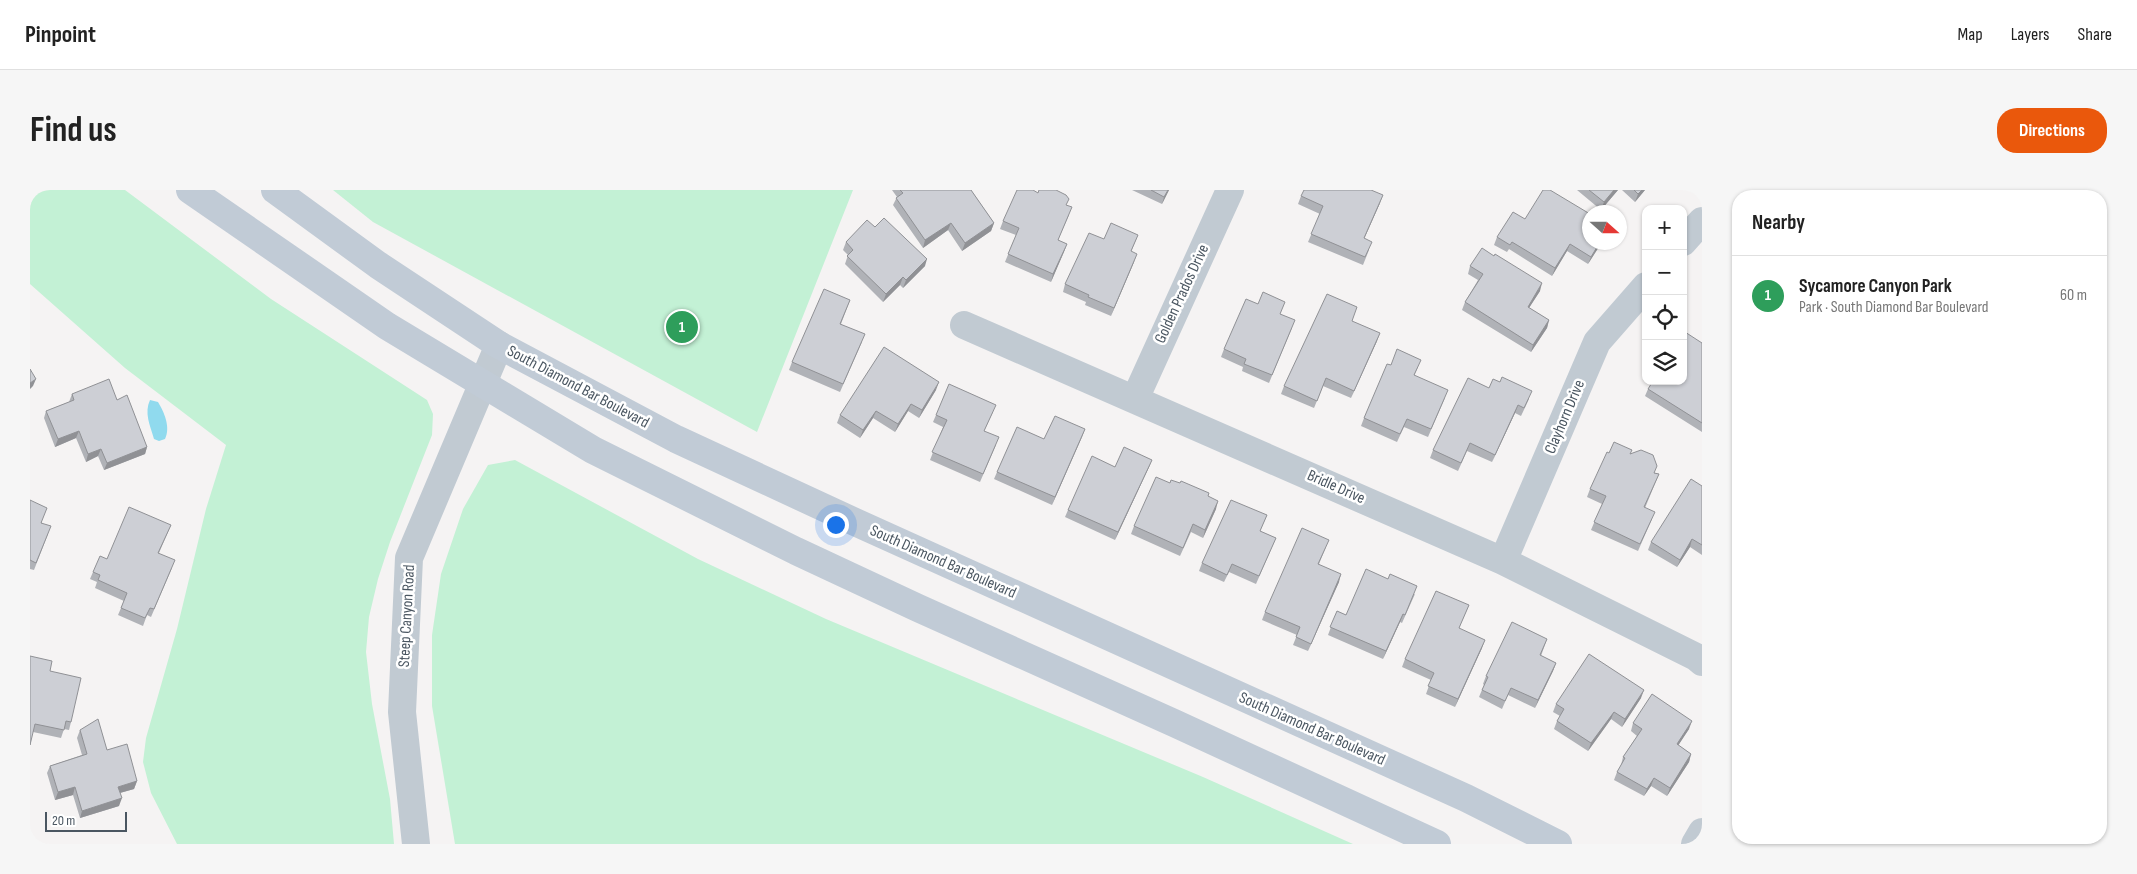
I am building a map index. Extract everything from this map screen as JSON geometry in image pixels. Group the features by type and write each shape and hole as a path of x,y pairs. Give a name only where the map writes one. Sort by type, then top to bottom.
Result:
{"main road":[{"path":"190,190 387,326 482,385 593,450 796,551 1437,844"},
{"name":"South Diamond Bar Boulevard","path":"275,190 378,265 499,346 694,447 855,522 1466,798 1558,844"}],"street":[{"name":"Golden Prados Drive","path":"1135,399 1230,190"},
{"path":"1687,237 1702,220"},
{"name":"Clayhorn Drive","path":"1502,561 1597,342 1642,291"},
{"name":"Bridle Drive","path":"964,325 1502,561 1696,657 1702,662"},
{"name":"Steep Canyon Road","path":"416,844 402,712 409,558 499,346"},
{"path":"1695,844 1702,832"}],"green space":[{"path":"30,190 125,190 271,299 427,400 433,414 432,435 390,542 378,579 369,617 366,652 372,704 390,799 394,844 177,844 151,793 143,762 146,738 177,629 206,509 226,445 125,368 30,284"},
{"path":"333,190 853,190 757,432 373,222"},
{"path":"515,460 698,559 826,619 1203,777 1353,844 455,844 432,706 432,635 441,574 463,509 488,465"}],"water":[{"path":"150,400 158,402 166,420 167,434 165,439 159,441 154,439 148,419"}],"building":[{"path":"900,190 971,190 994,223 965,243 951,223 925,240 896,198 903,193"},
{"path":"1017,190 1033,190 1038,193 1039,190 1056,190 1066,195 1069,199 1066,205 1072,207 1058,240 1067,244 1053,274 1008,254 1019,228 1003,221"},
{"path":"1151,190 1168,190 1164,197"},
{"path":"1304,190 1371,190 1383,195 1364,238 1372,242 1365,257 1311,234 1323,206 1301,196"},
{"path":"1543,190 1550,190 1582,209 1582,250 1595,250 1591,257 1570,244 1555,268 1512,242 1510,245 1497,237 1513,212 1525,219"},
{"path":"1589,190 1614,190 1604,202"},
{"path":"1634,190 1642,190 1638,194"},
{"path":"884,218 927,259 906,280 903,277 886,294 847,256 853,250 846,242 867,220 875,227"},
{"path":"1111,223 1138,235 1131,251 1137,254 1114,308 1088,297 1089,295 1065,284 1089,233 1104,239"},
{"path":"1482,248 1542,283 1528,307 1549,320 1533,345 1465,302 1483,274 1470,266"},
{"path":"824,289 850,300 840,324 865,334 843,384 792,362"},
{"path":"1263,292 1285,302 1280,314 1295,320 1272,375 1244,364 1246,359 1224,349 1246,299 1258,304"},
{"path":"1327,294 1357,307 1352,321 1380,333 1354,391 1326,378 1317,401 1284,386"},
{"path":"1687,333 1702,343 1702,423 1648,389 1650,385 1687,385"},
{"path":"884,347 939,382 922,410 911,404 898,424 876,411 863,430 840,415"},
{"path":"1397,349 1421,360 1414,375 1448,390 1431,429 1407,419 1400,434 1364,418 1387,364 1391,365"},
{"path":"30,369 36,379 30,383"},
{"path":"1502,377 1532,391 1524,408 1518,405 1495,455 1470,443 1461,463 1433,450 1468,378 1489,388 1493,379 1500,382"},
{"path":"109,379 117,400 127,395 147,447 107,463 101,449 88,454 79,431 58,439 46,411 74,400 72,394"},
{"path":"949,384 996,405 984,431 999,437 983,474 932,452 947,420 936,415"},
{"path":"1055,416 1085,429 1055,497 997,472 1017,427 1044,439"},
{"path":"1614,442 1632,450 1630,454 1641,450 1653,455 1657,466 1654,473 1659,474 1644,507 1655,512 1640,544 1594,522 1606,496 1590,489 1607,452 1609,453"},
{"path":"1124,447 1152,460 1118,532 1068,510 1092,456 1115,467"},
{"path":"1156,477 1170,483 1171,480 1180,483 1181,481 1209,493 1208,496 1218,501 1205,530 1193,524 1183,548 1134,526"},
{"path":"1691,479 1702,486 1702,545 1692,539 1680,560 1651,542"},
{"path":"30,500 47,508 41,523 51,526 36,563 30,560"},
{"path":"1231,500 1267,515 1260,531 1276,538 1259,576 1232,564 1227,575 1202,563"},
{"path":"129,507 171,525 158,553 175,560 154,609 150,608 145,618 121,608 127,593 98,580 100,575 93,572 100,556 107,559"},
{"path":"1302,528 1329,540 1318,564 1341,574 1311,644 1296,637 1300,627 1265,612"},
{"path":"1366,569 1388,579 1390,574 1417,586 1405,615 1403,614 1386,651 1330,627 1337,611 1346,615"},
{"path":"1436,591 1469,605 1459,628 1485,640 1458,699 1428,686 1434,673 1405,659"},
{"path":"1512,622 1547,639 1540,655 1556,663 1538,700 1511,688 1505,701 1482,690 1488,677 1486,676"},
{"path":"1589,654 1644,690 1625,719 1614,712 1591,743 1557,721 1564,709 1556,704"},
{"path":"30,656 52,661 50,671 81,678 71,722 66,721 64,730 35,724 30,745"},
{"path":"1652,694 1692,721 1677,744 1691,754 1670,788 1654,778 1647,789 1617,772 1625,758 1623,757 1642,729 1633,723"},
{"path":"98,719 107,750 127,744 137,781 118,787 122,798 82,811 75,787 58,792 50,766 87,754 80,730"}],"place":[{"name":"Sycamore Canyon Park","path":"682,327"}]}
